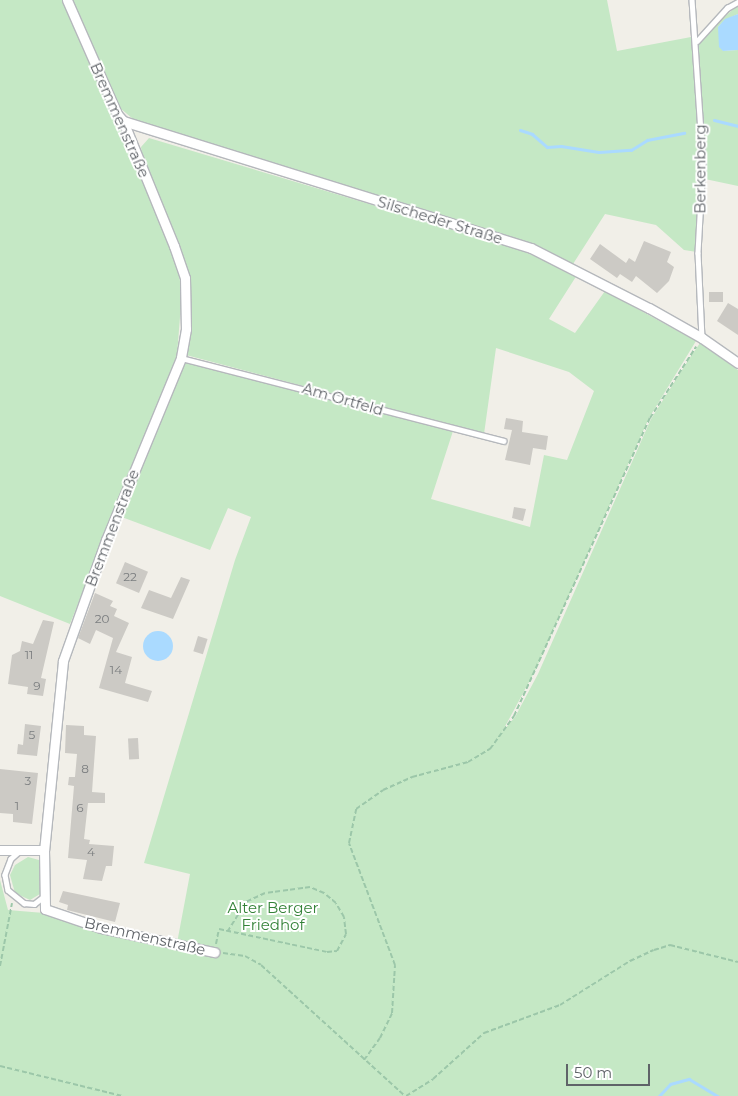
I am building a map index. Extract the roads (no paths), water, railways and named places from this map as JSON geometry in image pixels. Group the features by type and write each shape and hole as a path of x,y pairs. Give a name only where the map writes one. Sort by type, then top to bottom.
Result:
{"street":[{"name":"Bremmenstraße","path":"67,0 117,114 123,121 185,278 186,329 181,358 106,540 63,661 44,850 45,909 101,928 214,952"},
{"name":"Silscheder Straße","path":"123,121 530,248 702,338 738,363"},
{"path":"0,850 44,850"}],"lane":[{"name":"Berkenberg","path":"692,0 697,41 703,164 698,253 702,338"},
{"path":"697,41 727,8 738,2"},
{"name":"Am Ortfeld","path":"181,358 504,441"},
{"path":"22,849 11,859 5,875 8,890 15,899 34,904 44,896"}],"water":[{"path":"738,14 738,50 723,51 719,47 718,27 725,19"},
{"path":"158,631 169,635 173,646 169,657 158,661 147,657 143,646 147,635"}],"waterway":[{"path":"714,120 738,126"},
{"path":"520,130 532,134 547,147 561,146 599,152 631,150 647,140 684,133"},
{"path":"659,1096 670,1084 689,1079 717,1096"}],"park label":[{"name":"Alter Berger Friedhof","path":"273,916"}]}
